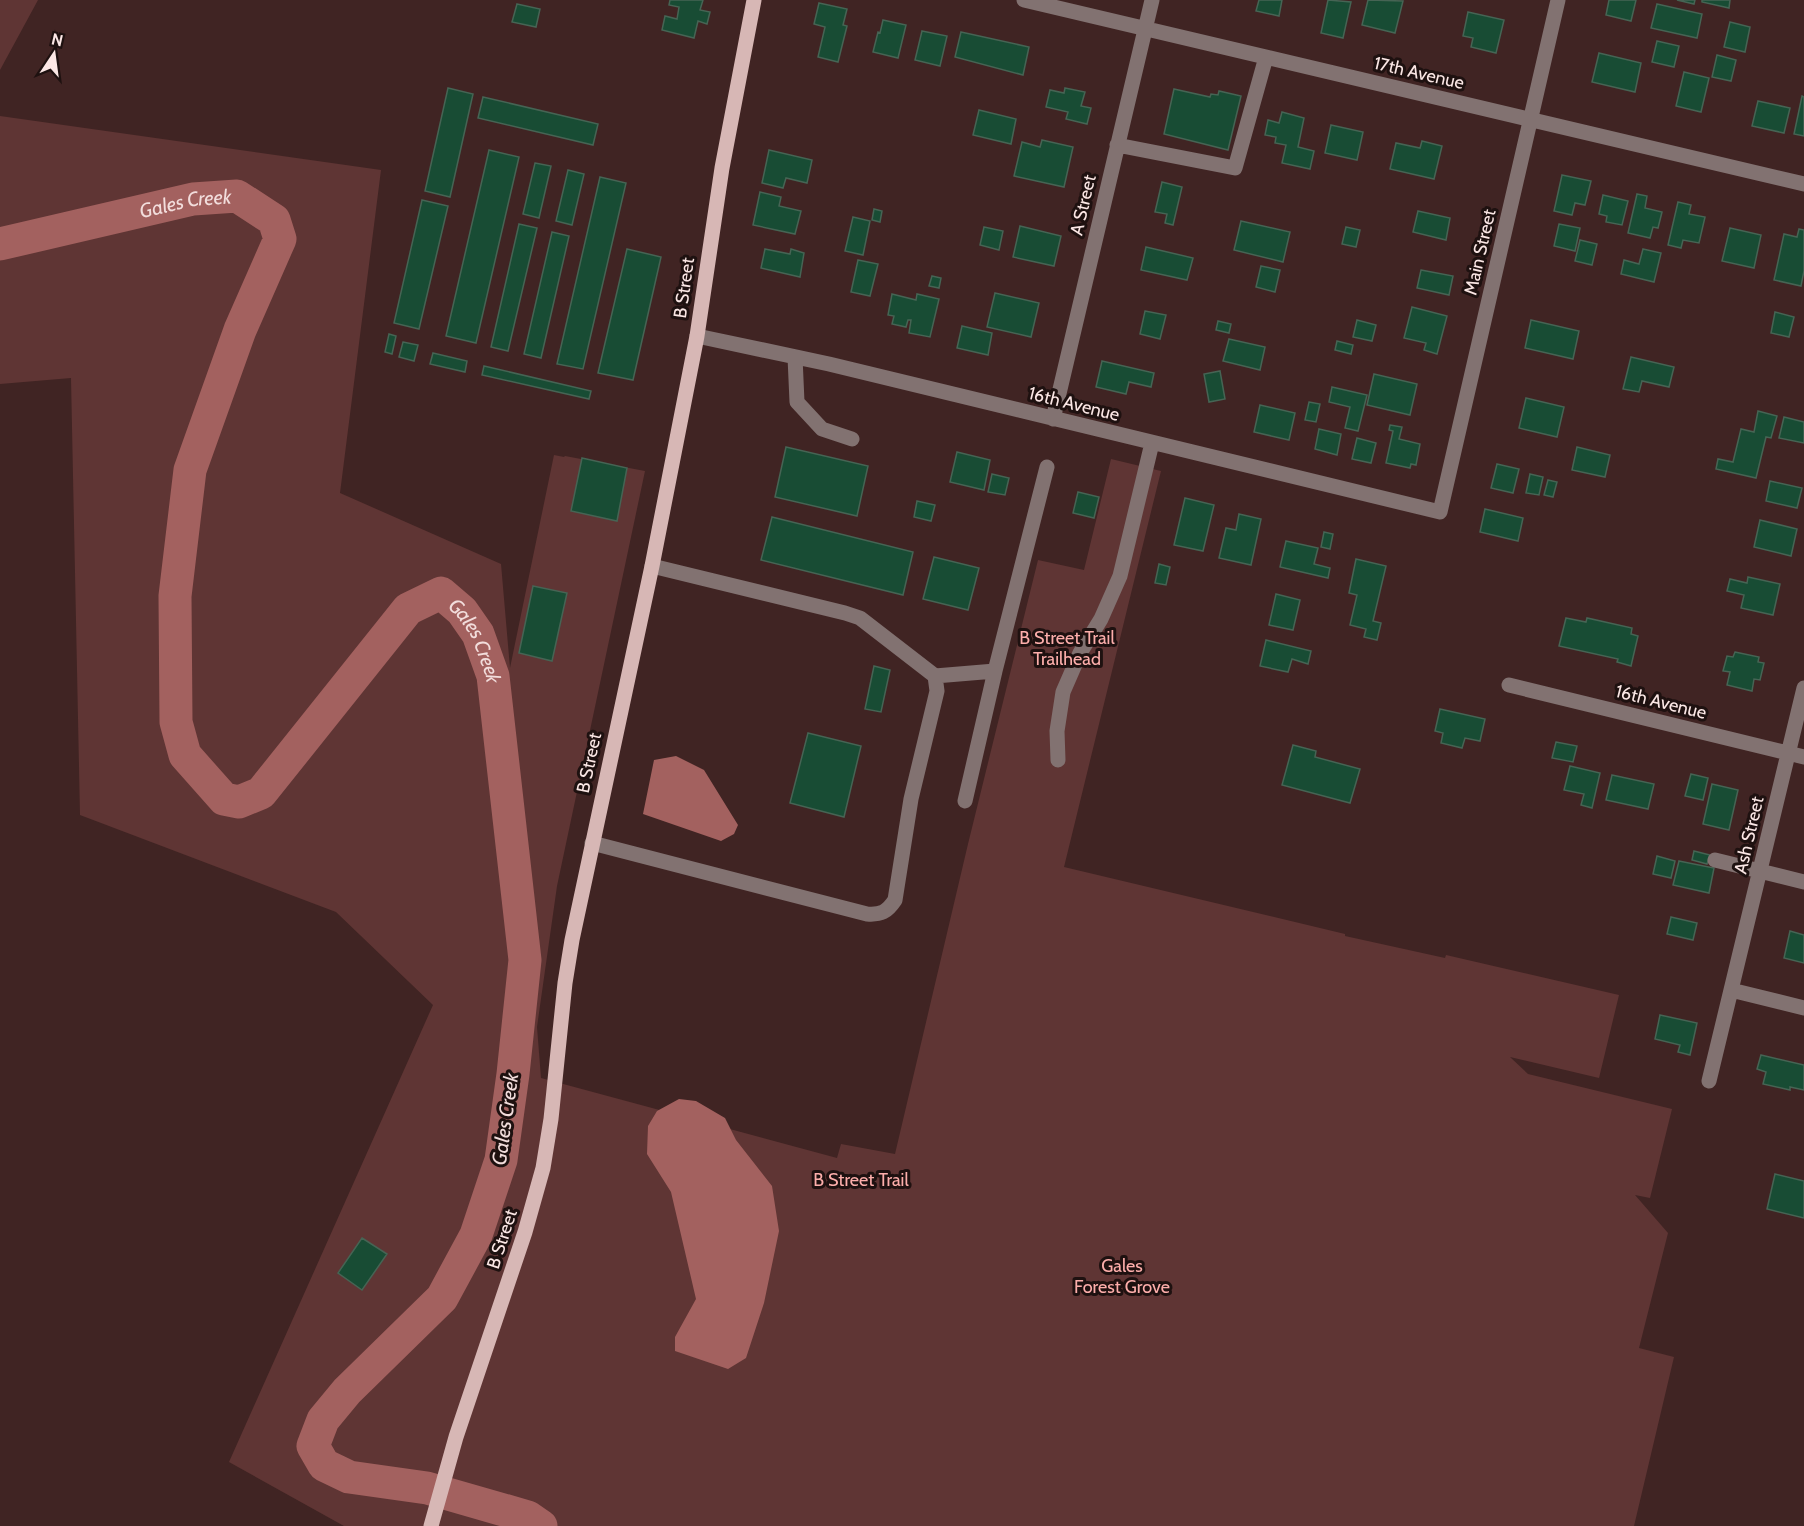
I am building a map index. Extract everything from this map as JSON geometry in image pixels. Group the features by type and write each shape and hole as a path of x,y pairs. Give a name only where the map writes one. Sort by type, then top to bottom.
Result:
{"main road":[{"name":"B Street","path":"433,1519 456,1437 525,1232 543,1168 572,940 652,566 697,336 722,168 754,0"}],"street":[{"name":"17th Avenue","path":"1024,0 1804,184"},
{"name":"A Street","path":"1053,419 1152,0"},
{"name":"Main Street","path":"1440,512 1558,0"},
{"path":"1118,145 1235,168 1266,57"},
{"name":"16th Avenue","path":"697,336 795,357 1440,512"},
{"path":"795,357 797,402 822,429 852,439"},
{"path":"1058,760 1057,731 1063,692 1080,653 1101,619 1120,576 1152,443"},
{"path":"965,801 994,671 1047,467"},
{"path":"652,566 861,618 935,676 994,671"},
{"path":"592,843 867,914 879,915 889,909 895,900 911,799 937,691 935,676"},
{"name":"16th Avenue","path":"1509,685 1804,757"},
{"name":"Ash Street","path":"1709,1081 1804,688"},
{"path":"1715,860 1804,882"},
{"path":"1731,990 1804,1008"}],"green space":[{"path":"0,0 38,0 0,70"},
{"path":"0,116 381,170 340,493 501,564 510,668 554,455 645,471 557,886 537,1027 541,1078 837,1158 841,1144 895,1154 1038,560 1084,570 1111,459 1161,471 1064,867 1345,934 1345,936 1445,958 1446,955 1619,995 1599,1078 1510,1057 1528,1074 1672,1109 1650,1198 1635,1195 1668,1233 1639,1348 1674,1357 1634,1526 344,1526 229,1462 433,1005 336,912 80,815 71,378 0,384"}],"shaded area":[{"path":"676,756 704,770 738,825 734,834 721,841 643,814 654,760"},
{"path":"679,1099 696,1101 725,1118 736,1140 772,1186 779,1231 764,1303 746,1358 728,1369 675,1351 675,1337 696,1299 671,1192 647,1154 648,1126 657,1111"}],"building":[{"path":"670,0 703,0 700,10 710,12 707,24 698,21 694,38 662,30 665,16 677,19 679,7 669,5"},
{"path":"1259,0 1282,0 1279,16 1256,11"},
{"path":"1328,0 1351,2 1343,38 1321,33"},
{"path":"1368,0 1403,1 1395,33 1362,25"},
{"path":"1609,0 1636,0 1631,21 1606,15"},
{"path":"1677,0 1695,0 1694,4"},
{"path":"1702,0 1730,0 1729,8 1702,2"},
{"path":"819,3 847,9 843,25 847,26 838,62 818,57 825,27 814,24"},
{"path":"517,4 540,9 536,27 512,22"},
{"path":"1657,4 1702,14 1697,38 1651,28"},
{"path":"1468,12 1504,20 1496,53 1471,47 1473,38 1463,36"},
{"path":"883,20 906,25 898,58 873,52"},
{"path":"1730,22 1750,27 1745,52 1724,47"},
{"path":"922,31 947,36 940,66 915,60"},
{"path":"961,32 1029,47 1023,75 955,57"},
{"path":"1657,41 1679,46 1674,67 1652,62"},
{"path":"1599,53 1641,63 1635,92 1592,82"},
{"path":"1717,55 1736,60 1731,81 1712,77"},
{"path":"1684,72 1709,78 1701,112 1676,106"},
{"path":"448,88 473,94 450,197 425,191"},
{"path":"1065,88 1085,92 1081,106 1091,108 1087,124 1066,119 1068,112 1046,107 1050,90 1064,93"},
{"path":"1174,89 1210,97 1211,94 1218,95 1219,91 1241,96 1228,150 1164,134"},
{"path":"1802,96 1804,97 1804,136 1794,134"},
{"path":"483,97 598,124 593,145 478,118"},
{"path":"1758,101 1790,108 1784,133 1752,126"},
{"path":"979,110 1016,119 1011,144 973,135"},
{"path":"1282,112 1304,118 1298,147 1314,151 1310,169 1282,163 1286,145 1275,143 1276,137 1265,135 1268,120 1279,123"},
{"path":"1331,125 1363,132 1357,160 1325,153"},
{"path":"1042,140 1073,147 1064,187 1014,176 1022,142 1040,147"},
{"path":"1422,141 1442,146 1434,179 1390,169 1396,143 1420,148"},
{"path":"489,150 519,157 476,343 446,336"},
{"path":"769,150 812,160 807,183 786,178 783,188 762,183"},
{"path":"535,163 551,166 539,218 523,214"},
{"path":"568,170 584,174 572,225 556,221"},
{"path":"1562,175 1591,181 1585,205 1575,203 1572,215 1554,211"},
{"path":"600,177 626,183 583,369 557,364"},
{"path":"1162,182 1182,187 1173,225 1165,223 1167,214 1155,212"},
{"path":"760,192 781,197 779,206 801,211 795,234 753,225"},
{"path":"1637,194 1647,196 1645,208 1662,212 1658,228 1653,227 1650,238 1628,233"},
{"path":"1603,195 1628,201 1622,225 1606,222 1607,216 1599,214"},
{"path":"422,200 448,206 419,329 394,323"},
{"path":"1678,202 1691,205 1689,214 1705,217 1699,243 1683,240 1681,248 1668,245"},
{"path":"874,209 882,211 880,222 872,220"},
{"path":"1418,211 1450,218 1446,240 1413,232"},
{"path":"853,217 870,221 863,255 845,251"},
{"path":"1241,221 1290,232 1283,262 1234,250"},
{"path":"519,224 537,228 508,351 491,347"},
{"path":"1559,224 1580,228 1575,251 1554,246"},
{"path":"1020,226 1061,236 1054,266 1013,257"},
{"path":"984,227 1003,231 999,250 980,245"},
{"path":"1346,227 1360,230 1356,247 1342,244"},
{"path":"1730,228 1761,235 1754,268 1722,261"},
{"path":"1799,229 1804,230 1804,271 1801,286 1774,280 1784,234 1797,237"},
{"path":"552,232 569,236 541,358 524,354"},
{"path":"1580,240 1597,244 1592,265 1575,261"},
{"path":"1146,247 1193,258 1187,280 1141,270"},
{"path":"627,249 661,257 633,380 598,373"},
{"path":"765,249 790,254 791,249 804,253 800,277 761,268"},
{"path":"1643,249 1661,253 1654,282 1621,274 1624,260 1639,264"},
{"path":"858,260 878,264 870,296 851,292"},
{"path":"1261,266 1280,270 1275,292 1256,287"},
{"path":"1421,270 1453,276 1449,295 1417,288"},
{"path":"932,276 941,278 939,288 929,286"},
{"path":"995,293 1039,303 1031,337 987,327"},
{"path":"892,294 916,300 917,294 939,299 930,337 909,333 911,320 908,320 906,327 892,324 894,316 888,315"},
{"path":"1412,307 1447,316 1437,354 1424,350 1426,343 1404,338"},
{"path":"1145,311 1166,315 1160,339 1140,334"},
{"path":"1775,312 1794,317 1789,337 1771,333"},
{"path":"1357,320 1376,325 1372,341 1353,337"},
{"path":"1531,320 1579,331 1573,359 1525,348"},
{"path":"1218,321 1231,324 1229,333 1216,330"},
{"path":"962,326 992,333 988,355 957,348"},
{"path":"389,334 396,336 392,354 385,352"},
{"path":"1229,339 1265,347 1260,370 1223,361"},
{"path":"1337,341 1353,345 1351,354 1335,350"},
{"path":"403,342 418,345 414,361 399,357"},
{"path":"433,353 467,361 465,372 430,364"},
{"path":"1631,357 1674,367 1669,387 1642,381 1639,392 1623,389"},
{"path":"1102,361 1154,373 1151,387 1129,382 1126,394 1096,387"},
{"path":"484,366 591,391 589,399 482,375"},
{"path":"1220,371 1225,399 1209,402 1204,374"},
{"path":"1374,374 1417,384 1410,415 1367,405"},
{"path":"1332,387 1367,395 1358,431 1345,428 1350,407 1329,402"},
{"path":"1526,398 1564,407 1557,437 1519,428"},
{"path":"1309,402 1320,404 1316,422 1305,420"},
{"path":"1260,405 1295,413 1289,440 1254,432"},
{"path":"1758,411 1777,416 1771,438 1766,437 1756,478 1716,469 1718,459 1733,462 1741,429 1754,432"},
{"path":"1784,417 1804,422 1804,443 1779,438"},
{"path":"1390,425 1402,427 1399,439 1420,444 1416,465 1411,464 1410,468 1386,463 1393,431 1389,430"},
{"path":"1319,429 1341,434 1337,455 1315,449"},
{"path":"1357,438 1376,443 1371,463 1352,459"},
{"path":"786,447 868,466 857,516 775,497"},
{"path":"1577,447 1610,455 1605,477 1572,470"},
{"path":"957,452 990,460 984,490 950,482"},
{"path":"582,458 627,468 617,521 571,511"},
{"path":"1497,464 1519,469 1513,493 1491,488"},
{"path":"992,474 1009,478 1005,495 988,492"},
{"path":"1530,474 1543,477 1539,495 1526,493"},
{"path":"1548,480 1557,482 1553,497 1544,495"},
{"path":"1770,481 1802,488 1797,508 1766,501"},
{"path":"1078,492 1099,497 1094,518 1073,513"},
{"path":"1185,498 1214,505 1203,551 1174,545"},
{"path":"917,501 935,505 931,521 914,517"},
{"path":"1485,509 1523,518 1518,541 1480,532"},
{"path":"1239,514 1261,519 1251,565 1219,558 1226,528 1236,530"},
{"path":"772,517 913,552 903,595 761,560"},
{"path":"1760,520 1797,529 1791,556 1754,547"},
{"path":"1324,532 1333,534 1330,549 1321,547"},
{"path":"1286,541 1318,548 1314,564 1330,568 1328,578 1280,567"},
{"path":"934,557 979,568 968,610 923,599"},
{"path":"1356,559 1386,566 1373,621 1381,623 1377,640 1364,637 1366,629 1350,625 1357,595 1349,593"},
{"path":"1159,564 1170,567 1166,585 1155,583"},
{"path":"1748,577 1780,584 1773,615 1741,608 1744,595 1727,591 1730,579 1747,583"},
{"path":"533,586 567,593 552,661 519,653"},
{"path":"1276,594 1300,600 1293,630 1269,625"},
{"path":"1566,618 1586,622 1587,618 1632,628 1631,634 1638,636 1631,666 1617,662 1618,659 1559,646"},
{"path":"1266,640 1311,651 1308,664 1292,659 1288,672 1260,666"},
{"path":"1735,652 1759,657 1758,662 1764,663 1760,680 1754,679 1752,691 1727,685 1730,672 1723,671 1727,656 1733,657"},
{"path":"874,666 890,670 881,712 865,709"},
{"path":"1440,709 1485,719 1480,741 1465,738 1462,748 1441,743 1443,733 1435,731"},
{"path":"808,733 861,746 844,817 790,803"},
{"path":"1556,742 1577,746 1573,762 1552,758"},
{"path":"1293,745 1316,751 1315,757 1360,769 1350,803 1282,785"},
{"path":"1570,766 1600,773 1592,808 1581,805 1584,794 1564,790"},
{"path":"1691,774 1708,778 1703,800 1685,796"},
{"path":"1612,775 1654,784 1648,809 1606,800"},
{"path":"1712,784 1738,790 1729,830 1703,824"},
{"path":"1694,851 1710,855 1707,864 1692,860"},
{"path":"1657,856 1675,861 1671,878 1653,874"},
{"path":"1679,861 1714,868 1709,893 1673,885"},
{"path":"1671,917 1697,923 1693,940 1667,934"},
{"path":"1790,931 1804,935 1804,963 1784,958"},
{"path":"1660,1015 1697,1023 1690,1055 1678,1052 1680,1045 1655,1039"},
{"path":"1761,1055 1804,1065 1804,1090 1790,1087 1790,1090 1763,1084 1766,1072 1757,1069"},
{"path":"1775,1174 1804,1181 1804,1218 1767,1209"},
{"path":"362,1238 387,1254 362,1290 338,1273"}],"waterway":[{"name":"Gales Creek","path":"0,244 193,199 237,196 274,220 280,239 240,330 190,470 175,596 176,722 185,755 224,799 239,802 261,793 408,609 441,593 462,611 478,634 493,676 525,960 501,1160 476,1235 442,1298 347,1391 323,1420 313,1446 324,1465 349,1477 427,1488 528,1517 541,1526"}],"park label":[{"name":"B Street Trail Trailhead","path":"1067,648"},
{"name":"B Street Trail","path":"861,1180"},
{"name":"Gales Forest Grove","path":"1122,1276"}]}
